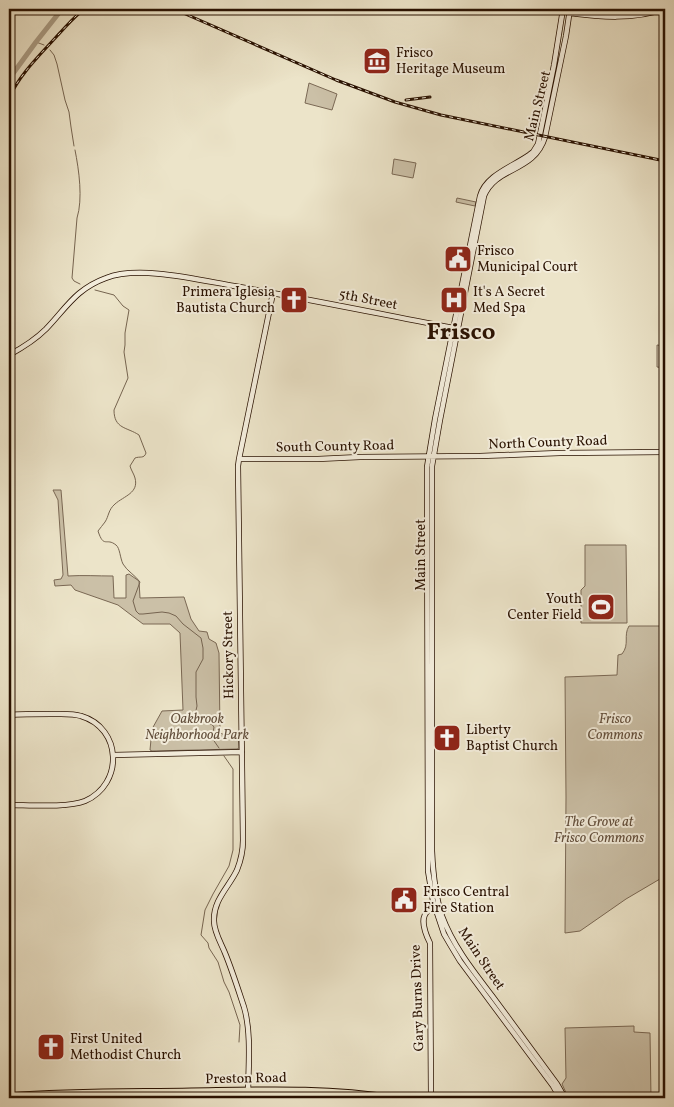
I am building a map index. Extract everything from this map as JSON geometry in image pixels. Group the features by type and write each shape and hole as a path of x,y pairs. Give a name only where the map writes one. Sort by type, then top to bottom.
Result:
{"main road":[{"path":"563,10 608,17 636,15 664,9"},
{"name":"Main Street","path":"560,1098 460,960 444,934 437,907 433,869 430,747 432,514 430,489 431,457 482,190 493,177 529,155 535,149 539,140 560,36 563,10"},
{"name":"Main Street","path":"456,328 484,196 496,181 531,159 538,152 545,137 570,11"},
{"name":"5th Street","path":"9,355 41,333 73,298 99,280 114,275 144,273 161,274 273,293 456,328"},
{"name":"Hickory Street","path":"248,1098 247,1023 232,972 215,931 214,918 215,909 238,868 242,853 239,458 273,293"},
{"name":"North County Road","path":"431,457 665,452"},
{"name":"South County Road","path":"239,458 431,457"},
{"name":"Main Street","path":"430,489 427,499 430,604"},
{"path":"427,499 430,513 432,514"},
{"path":"9,715 68,714 83,716 100,727 107,736 113,755 112,769 108,782 97,794 89,799 73,804 9,805"},
{"path":"113,755 242,752"},
{"name":"Main Street","path":"437,907 449,933 477,977 557,1084 565,1098"},
{"name":"Gary Burns Drive","path":"431,1098 430,943 425,932 424,922 427,911 437,907"},
{"name":"Preston Road","path":"9,1096 64,1093 297,1090 393,1098"},
{"name":"Preston Road","path":"224,1098 318,1098"}],"green space":[{"path":"309,83 337,94 332,110 305,103"},
{"path":"394,159 416,163 413,178 392,174"},
{"path":"457,198 476,202 475,206 456,202"},
{"path":"657,345 665,346 665,368 657,367"},
{"name":"Oakbrook Neighborhood Park","path":"53,490 61,490 68,576 113,576 114,598 126,598 126,575 129,574 139,581 140,598 184,597 191,619 199,631 207,632 209,639 216,643 219,653 220,732 222,734 238,735 239,748 150,750 152,729 162,711 183,710 180,633 170,624 143,624 118,605 75,590 71,585 55,586 54,580 61,579 63,575 58,500"},
{"path":"585,545 626,545 627,623 581,623 581,590 585,586"},
{"path":"629,626 665,626 665,876 626,899 580,931 565,933 565,677 617,675 618,655 622,654 624,650 626,633"},
{"path":"634,1026 634,1032 650,1033 651,1098 568,1097 562,1084 566,1078 565,1028"}],"waterway":[{"path":"9,79 62,9"},
{"path":"36,42 44,45"},
{"path":"50,50 57,64 69,112 74,146"},
{"path":"75,150 80,193 72,278 80,284"},
{"path":"95,290 114,295 129,310 124,352 128,378 114,410 116,421 122,427 139,435 146,453 143,457 135,458 130,466 136,483 133,491 113,506 98,531 102,540 117,546 123,564 140,582 133,601 136,611 139,614 169,613 176,616 201,638 203,659 196,672 197,706 194,719 214,727 212,738 219,748"},
{"path":"224,756 233,769 233,850 229,866 205,910 201,935 208,943 218,962 229,992 240,1025 239,1042"}],"railway":[{"path":"9,98 13,89 30,66 70,22 85,9"},
{"path":"174,9 336,80 395,102 441,115 665,161"},
{"path":"406,100 430,97"}],"place":[{"name":"Frisco Heritage Museum","path":"377,61"},
{"name":"Frisco Municipal Court","path":"458,259"},
{"name":"Primera Iglesia Bautista Church","path":"294,300"},
{"name":"It's A Secret Med Spa","path":"454,300"},
{"name":"Youth Center Field","path":"601,607"},
{"name":"Liberty Baptist Church","path":"447,738"},
{"name":"Frisco Central Fire Station","path":"404,900"},
{"name":"First United Methodist Church","path":"51,1047"}],"district":[{"name":"Frisco","path":"461,333"}],"park label":[{"name":"Frisco Commons","path":"615,728"},
{"name":"The Grove at Frisco Commons","path":"599,830"}]}
